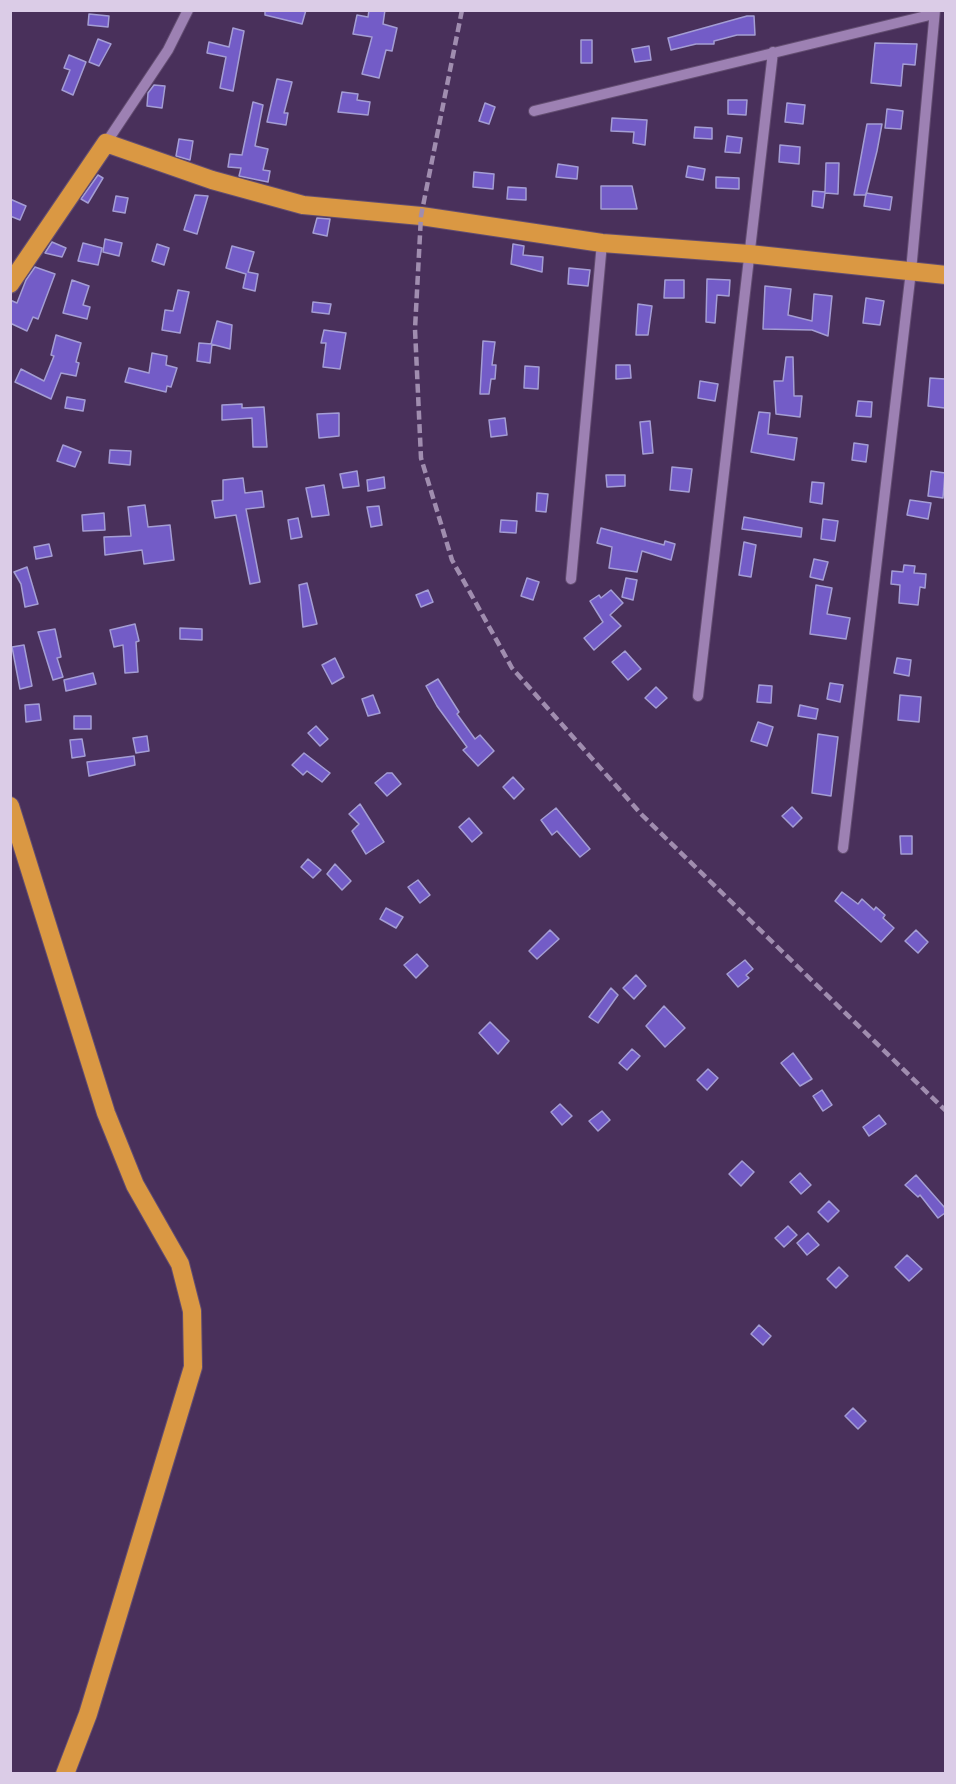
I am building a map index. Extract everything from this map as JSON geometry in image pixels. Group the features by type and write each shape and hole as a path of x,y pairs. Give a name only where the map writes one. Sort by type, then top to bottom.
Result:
{"highway":[{"path":"10,284 106,143 212,180 303,205 422,216 602,243 749,254 945,275"},
{"path":"10,806 105,1109 135,1185 180,1264 192,1311 193,1367 87,1714 65,1773"}],"street":[{"path":"106,143 168,50 188,10"},
{"path":"534,111 934,12 911,271 843,848"},
{"path":"698,696 773,52"},
{"path":"571,579 602,243"}],"building":[{"path":"265,10 306,10 302,24 265,15"},
{"path":"369,10 385,10 383,24 397,28 392,51 386,50 379,78 362,74 372,37 353,34 357,15 368,17"},
{"path":"89,14 109,16 108,27 88,25"},
{"path":"754,16 755,35 737,35 714,41 714,44 696,44 671,50 668,38"},
{"path":"233,28 244,31 233,91 220,88 226,57 207,53 209,42 229,47"},
{"path":"98,39 111,44 99,66 89,62"},
{"path":"581,40 592,40 592,63 581,63"},
{"path":"875,43 917,44 915,65 903,64 901,86 871,83"},
{"path":"649,46 651,60 635,62 632,49"},
{"path":"69,55 86,62 73,95 62,90 70,70 64,68"},
{"path":"277,79 292,82 284,113 288,113 286,125 267,122"},
{"path":"154,85 165,86 162,108 147,106 148,93"},
{"path":"342,92 358,94 357,100 370,102 368,115 338,112"},
{"path":"728,100 747,100 746,115 728,114"},
{"path":"253,102 263,105 255,146 268,149 263,170 270,171 268,182 239,176 241,168 228,167 230,154 242,155"},
{"path":"485,103 495,107 489,124 479,121"},
{"path":"787,103 805,105 803,124 785,122"},
{"path":"887,109 903,111 901,129 885,128"},
{"path":"612,118 647,120 645,145 633,143 634,132 611,131"},
{"path":"867,124 882,124 866,195 854,195"},
{"path":"695,127 712,128 712,139 694,138"},
{"path":"727,136 742,138 740,153 725,152"},
{"path":"179,139 193,141 190,160 176,156"},
{"path":"780,145 800,147 799,164 779,162"},
{"path":"826,163 839,163 838,194 825,193 823,208 812,206 813,191 825,192"},
{"path":"558,164 578,167 577,179 556,177"},
{"path":"688,166 705,169 703,180 686,177"},
{"path":"474,172 494,174 493,189 473,187"},
{"path":"98,175 103,178 88,203 81,199"},
{"path":"716,177 739,178 739,189 716,188"},
{"path":"601,186 632,186 637,209 601,209"},
{"path":"508,187 526,188 526,200 507,199"},
{"path":"866,193 892,197 890,210 864,206"},
{"path":"195,195 208,196 197,234 184,230"},
{"path":"116,196 128,198 125,213 113,211"},
{"path":"10,199 26,206 20,220 10,216"},
{"path":"317,218 330,219 327,236 313,233"},
{"path":"105,239 122,243 119,256 103,252"},
{"path":"52,242 66,248 62,257 45,253"},
{"path":"83,243 102,248 98,265 78,261"},
{"path":"157,244 169,248 164,265 152,261"},
{"path":"513,244 524,246 523,255 543,257 542,272 511,264"},
{"path":"232,246 254,252 248,272 258,274 255,291 243,288 246,274 226,268"},
{"path":"35,267 55,274 38,319 33,317 27,331 10,323 10,300 17,303 26,280"},
{"path":"569,268 590,270 588,286 568,284"},
{"path":"707,279 730,280 729,296 717,295 715,323 706,322"},
{"path":"72,280 89,286 83,305 90,307 87,319 63,313"},
{"path":"665,280 684,280 684,298 664,298"},
{"path":"765,286 791,289 788,315 812,321 814,294 832,296 828,336 812,330 763,329"},
{"path":"178,290 189,292 180,333 162,330 165,310 173,311"},
{"path":"866,298 884,301 880,325 863,323"},
{"path":"313,302 331,304 329,314 312,312"},
{"path":"638,304 652,306 648,335 636,335"},
{"path":"217,321 232,325 230,349 211,344"},
{"path":"324,330 346,333 340,369 323,367 326,343 321,343"},
{"path":"56,335 81,343 76,362 79,363 76,376 61,373 51,399 15,382 21,369 44,381 54,356 51,355"},
{"path":"483,341 495,342 492,365 496,365 495,379 491,379 489,394 480,394"},
{"path":"199,343 212,344 210,363 197,361"},
{"path":"152,353 167,356 166,365 177,368 171,387 167,386 166,392 125,382 129,368 149,373"},
{"path":"786,357 793,357 794,396 802,396 800,417 776,414 774,381 783,381"},
{"path":"616,365 630,365 631,378 616,379"},
{"path":"525,366 539,367 538,389 524,388"},
{"path":"930,378 945,379 945,408 928,406"},
{"path":"700,381 718,384 715,401 698,398"},
{"path":"67,397 85,400 83,411 65,408"},
{"path":"858,401 872,402 871,417 856,416"},
{"path":"242,404 242,408 264,407 267,447 253,447 252,418 222,420 222,405"},
{"path":"759,412 770,413 768,434 797,438 794,460 751,452"},
{"path":"339,413 339,436 319,438 317,414"},
{"path":"505,418 507,435 491,437 489,420"},
{"path":"650,421 653,453 643,454 640,422"},
{"path":"854,443 868,445 866,462 852,460"},
{"path":"63,445 81,452 75,467 57,461"},
{"path":"110,450 131,451 130,465 109,463"},
{"path":"672,467 692,469 689,492 670,490"},
{"path":"357,471 359,486 343,488 340,474"},
{"path":"931,471 945,473 943,498 928,496"},
{"path":"606,475 625,475 625,486 607,487"},
{"path":"384,477 385,488 368,491 367,480"},
{"path":"243,478 245,493 262,491 264,507 246,509 260,582 250,584 236,515 215,518 212,501 223,500 223,480"},
{"path":"812,482 824,483 822,504 810,502"},
{"path":"324,485 329,515 312,517 306,488"},
{"path":"537,493 548,494 546,512 536,511"},
{"path":"910,500 931,503 928,519 907,515"},
{"path":"145,505 148,527 170,525 174,560 144,564 142,550 105,555 104,537 131,536 128,507"},
{"path":"379,506 382,525 371,527 367,507"},
{"path":"104,513 105,530 83,531 82,515"},
{"path":"744,517 802,528 801,537 742,529"},
{"path":"298,518 302,537 291,539 288,520"},
{"path":"823,519 838,521 835,541 821,539"},
{"path":"501,520 517,521 516,533 500,532"},
{"path":"601,528 664,545 665,541 675,544 671,560 642,551 637,572 609,568 612,547 597,543"},
{"path":"744,542 756,545 751,577 739,575"},
{"path":"49,544 52,556 36,559 34,547"},
{"path":"814,559 828,562 823,580 810,577"},
{"path":"904,565 915,566 914,573 926,574 925,588 920,587 918,605 899,603 900,585 891,584 892,571 903,572"},
{"path":"27,567 38,604 25,607 21,584 14,572"},
{"path":"527,578 539,582 533,600 521,596"},
{"path":"626,578 637,580 633,600 622,597"},
{"path":"307,583 317,624 303,627 299,585"},
{"path":"816,585 832,588 827,614 850,618 846,639 810,634"},
{"path":"428,590 433,602 421,607 416,595"},
{"path":"611,590 623,603 610,615 621,626 594,650 584,638 603,622 590,601 599,595 601,598"},
{"path":"135,624 139,641 136,642 138,672 125,673 123,645 114,647 110,630"},
{"path":"180,628 202,629 202,640 180,639"},
{"path":"55,629 61,657 57,658 63,677 53,680 38,632"},
{"path":"24,645 32,686 20,689 12,647"},
{"path":"625,651 641,669 628,680 612,662"},
{"path":"335,658 344,677 332,684 322,665"},
{"path":"897,658 911,660 909,676 894,673"},
{"path":"93,673 96,684 66,691 64,680"},
{"path":"438,679 459,712 457,714 475,739 480,735 494,751 478,766 463,750 467,747 437,706 426,686"},
{"path":"830,683 843,685 840,702 827,699"},
{"path":"759,685 772,686 771,703 757,702"},
{"path":"656,687 667,698 656,708 645,698"},
{"path":"373,695 380,713 368,716 362,699"},
{"path":"900,695 921,697 919,722 898,720"},
{"path":"39,704 41,720 26,722 25,705"},
{"path":"800,705 818,709 816,719 798,716"},
{"path":"74,716 91,716 91,729 74,729"},
{"path":"758,722 773,727 767,746 751,741"},
{"path":"316,726 328,739 320,746 308,733"},
{"path":"818,734 838,737 831,796 812,793"},
{"path":"147,736 149,751 136,753 133,738"},
{"path":"82,739 85,756 72,758 70,740"},
{"path":"304,753 330,773 322,782 307,771 303,775 292,765"},
{"path":"134,756 135,765 89,776 87,762"},
{"path":"387,773 392,773 401,784 387,796 375,783"},
{"path":"513,777 524,789 514,799 503,787"},
{"path":"360,804 384,842 366,854 352,831 359,824 349,814"},
{"path":"792,807 802,818 793,827 782,816"},
{"path":"556,808 590,849 580,857 557,831 552,835 541,820"},
{"path":"469,818 482,833 472,842 459,827"},
{"path":"900,836 912,836 912,854 901,854"},
{"path":"308,859 321,870 313,878 301,867"},
{"path":"335,864 351,881 342,890 327,874"},
{"path":"418,880 430,895 420,903 408,887"},
{"path":"842,892 858,904 862,899 874,910 876,907 885,915 883,918 894,928 881,942 835,901"},
{"path":"386,908 403,917 396,928 380,919"},
{"path":"550,930 559,939 537,959 529,951"},
{"path":"916,930 928,942 918,953 905,941"},
{"path":"417,954 428,966 416,978 404,965"},
{"path":"745,960 753,969 746,975 749,978 738,987 727,974"},
{"path":"636,975 646,986 634,999 623,988"},
{"path":"611,988 618,995 598,1023 589,1017"},
{"path":"664,1006 685,1028 665,1047 646,1026"},
{"path":"490,1022 509,1041 498,1054 479,1033"},
{"path":"632,1049 640,1056 627,1070 619,1063"},
{"path":"793,1053 812,1079 800,1086 781,1063"},
{"path":"708,1069 718,1078 707,1090 697,1080"},
{"path":"822,1090 832,1105 823,1111 813,1096"},
{"path":"560,1104 572,1116 562,1125 551,1112"},
{"path":"602,1111 610,1120 598,1131 589,1121"},
{"path":"879,1115 886,1124 869,1136 863,1127"},
{"path":"742,1161 754,1172 741,1186 729,1174"},
{"path":"800,1173 811,1185 801,1194 790,1182"},
{"path":"916,1175 945,1208 945,1213 938,1218 920,1195 918,1197 905,1185"},
{"path":"829,1201 839,1211 828,1222 818,1212"},
{"path":"788,1226 797,1235 784,1247 775,1238"},
{"path":"808,1233 819,1245 807,1255 797,1243"},
{"path":"907,1255 922,1269 909,1281 895,1267"},
{"path":"839,1267 848,1276 836,1288 827,1279"},
{"path":"759,1325 771,1336 763,1345 751,1334"},
{"path":"853,1408 866,1421 858,1429 845,1416"}],"railway":[{"path":"462,10 421,216 415,329 421,458 452,560 512,668 642,815 946,1111"}]}
